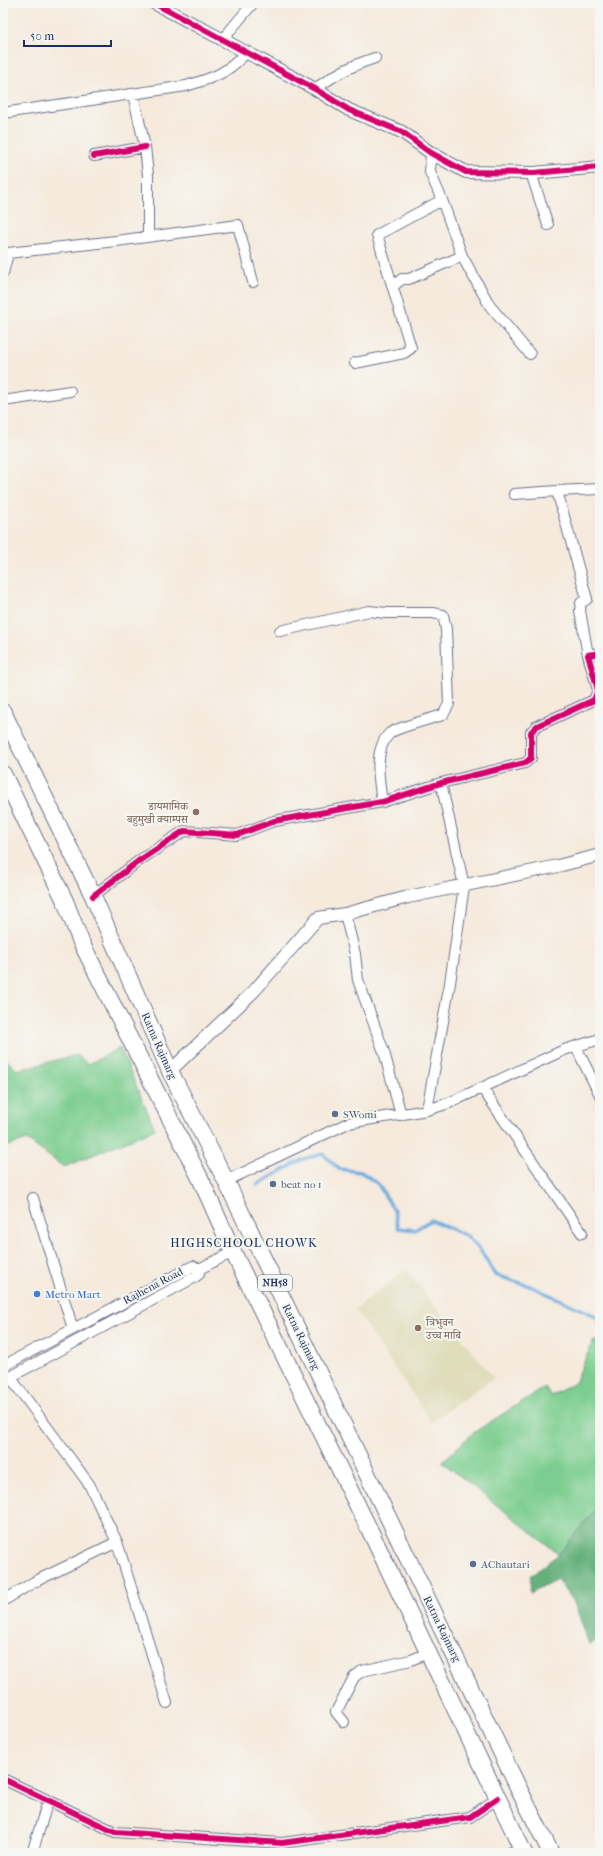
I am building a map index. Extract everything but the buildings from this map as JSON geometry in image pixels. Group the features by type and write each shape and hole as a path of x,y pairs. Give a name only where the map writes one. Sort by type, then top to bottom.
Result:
{"highway":[{"name":"Ratna Rajmarg","path":"3,712 93,896 170,1071 226,1181 551,1853"},
{"name":"Ratna Rajmarg","path":"3,774 65,902 81,942 201,1180 233,1252 498,1798 518,1851"}],"street":[{"path":"223,39 253,3"},
{"path":"161,4 246,53 315,89 349,110 402,132 431,153 466,172 531,173 600,167"},
{"path":"3,113 186,86 212,79 232,67 246,53"},
{"path":"315,89 337,73 353,65 375,58"},
{"path":"133,94 145,147 148,175 148,237"},
{"path":"94,156 145,147"},
{"path":"431,153 430,172 442,200 462,256 490,306 530,354"},
{"path":"531,173 548,225"},
{"path":"355,363 404,353 411,348 377,235 442,200"},
{"path":"3,273 8,253 238,225 252,282"},
{"path":"393,286 402,279 410,279 462,256"},
{"path":"3,402 70,391"},
{"path":"514,494 600,489"},
{"path":"93,896 140,860 184,831 238,835 274,821 382,802 441,783 525,763 531,758 531,732 537,726 594,700 597,696 598,690 588,655 580,611 581,603 587,599 557,491"},
{"path":"280,631 369,611 386,613 433,612 443,615 446,629 449,704 443,715 391,732 382,745 379,784 382,802"},
{"path":"588,655 600,653"},
{"path":"427,1110 450,983 464,886 441,783"},
{"path":"170,1071 254,991 318,918 345,914 408,897 464,886 600,855"},
{"path":"345,914 355,954 358,980 384,1052 401,1115"},
{"path":"226,1181 348,1123 427,1110 449,1103 564,1050 600,1039"},
{"path":"576,1047 600,1095"},
{"path":"482,1088 582,1233"},
{"path":"34,1198 73,1330"},
{"path":"196,1271 233,1252"},
{"name":"Rajhena Road","path":"3,1366 85,1323 196,1271"},
{"name":"Rajhena Road","path":"7,1379 90,1333 196,1271"},
{"path":"85,1323 90,1333"},
{"path":"7,1379 42,1418 89,1484 117,1542 167,1703"},
{"path":"3,1601 34,1582 117,1542"},
{"path":"344,1722 336,1712 354,1677 362,1671 410,1660 428,1653"},
{"path":"3,1779 115,1832 283,1848 470,1817 498,1798"},
{"path":"32,1853 48,1801"}],"shaded area":[{"path":"406,1270 494,1378 431,1422 355,1309"}],"green space":[{"path":"120,1048 155,1129 64,1167 27,1140 3,1148 3,1057 17,1070 77,1055 88,1064"},
{"path":"593,1341 600,1342 600,1504 559,1554 442,1462 473,1433 545,1387 551,1396 575,1383"},
{"path":"600,1504 600,1639 589,1644 575,1605 557,1579 530,1593 531,1575 559,1554"}],"waterway":[{"path":"257,1185 303,1159 323,1154 339,1169 361,1172 378,1184 394,1210 398,1228 415,1230 431,1220 467,1236 481,1251 495,1275 530,1286 596,1316 600,1322"}],"cycle path":[{"path":"154,3 315,89 349,110 402,132 431,153 466,172 534,173 600,167"},
{"path":"94,156 145,147"},
{"path":"93,896 140,860 184,831 237,835 274,821 382,802 441,783 525,763 531,758 531,732 537,726 594,700 598,690 588,655 600,653"},
{"path":"3,1779 115,1832 282,1843 470,1817 498,1798"}],"place":[{"name":"डायमामिक बहुमुखी क्याम्पस","path":"196,812"},
{"name":"SWomi","path":"335,1114"},
{"name":"beat no 1","path":"273,1184"},
{"name":"Metro Mart","path":"37,1294"},
{"name":"त्रिभुवन उच्च माबि","path":"418,1328"},
{"name":"AChautari","path":"473,1564"}],"district":[{"name":"HIGHSCHOOL CHOWK","path":"244,1243"}]}
